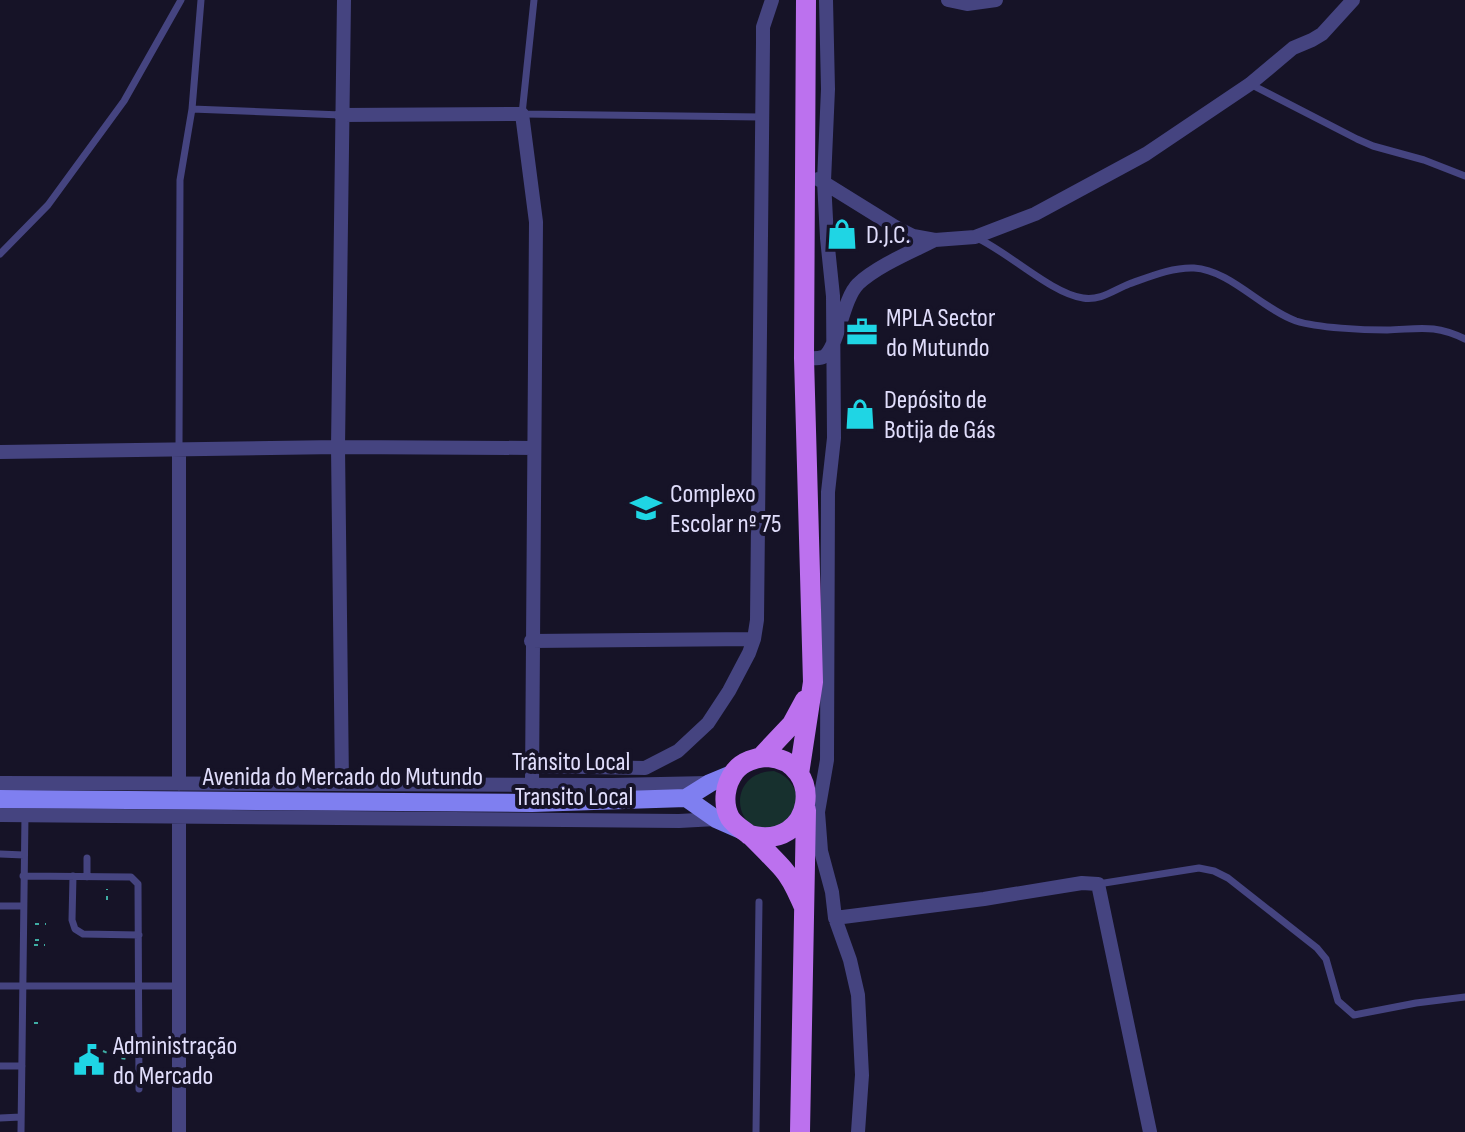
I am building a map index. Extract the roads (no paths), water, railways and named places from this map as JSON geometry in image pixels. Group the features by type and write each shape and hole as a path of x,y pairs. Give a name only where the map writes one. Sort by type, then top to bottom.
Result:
{"main road":[{"path":"799,774 813,682 804,358 814,177 806,0"},
{"path":"761,757 792,724 813,682"},
{"path":"800,1132 806,802 805,787 799,774 789,764 775,758 761,757 686,798 716,819 762,838 786,833 796,825 806,802"},
{"path":"734,773 727,787 725,803 730,818 786,873 804,907"},
{"name":"Avenida do Mercado do Mutundo","path":"0,799 532,803 686,798"}],"street":[{"path":"342,784 338,447 344,0"},
{"path":"532,766 645,768 678,751 708,723 729,691 754,639 757,620 763,27 772,0"},
{"path":"826,0 828,89 814,177 827,238 833,296 834,438 828,492 827,760 818,812 821,851 835,918 858,995 862,1075 858,1132"},
{"path":"948,0 967,4 996,0"},
{"path":"814,177 913,236 935,240 975,237 1035,214 1146,154 1250,84 1293,48 1322,34 1353,0"},
{"path":"341,115 522,114 536,222 532,785"},
{"path":"804,358 821,358 830,351 849,295 858,284 935,240"},
{"path":"0,452 338,447 533,448"},
{"path":"179,450 179,784"},
{"path":"531,641 754,639"},
{"name":"Trânsito Local","path":"0,783 710,783"},
{"name":"Transito Local","path":"0,815 716,819"},
{"path":"179,817 179,1132"},
{"path":"835,918 1082,883 1098,884 1150,1132"}],"lane":[{"path":"0,254 37,218 64,185 124,101 181,0"},
{"path":"179,450 180,180 192,109 201,0"},
{"path":"534,0 522,114 761,117"},
{"path":"1250,84 1373,146 1424,160 1465,176"},
{"path":"192,109 341,115"},
{"path":"975,237 1074,297 1098,298 1177,269 1203,269 1218,274 1295,320 1314,325 1386,330 1421,327 1447,330 1465,339"},
{"path":"21,1132 25,815"},
{"path":"0,854 24,855"},
{"path":"87,858 87,877"},
{"path":"1098,884 1199,868 1228,878 1317,948 1326,959 1338,1001 1354,1015 1465,997"},
{"path":"23,876 135,879 139,935 139,1089"},
{"path":"73,876 72,920 75,929 83,934 139,935"},
{"path":"756,1132 759,902"},
{"path":"0,906 23,906"},
{"path":"0,986 179,986"},
{"path":"0,1066 22,1066"},
{"path":"0,1118 21,1117"}],"place":[{"name":"D.J.C.","path":"842,234"},
{"name":"MPLA Sector do Mutundo","path":"862,332"},
{"name":"Depósito de Botija de Gás","path":"860,414"},
{"name":"Complexo Escolar nº 75","path":"646,508"},
{"name":"Administração do Mercado","path":"89,1060"}]}
